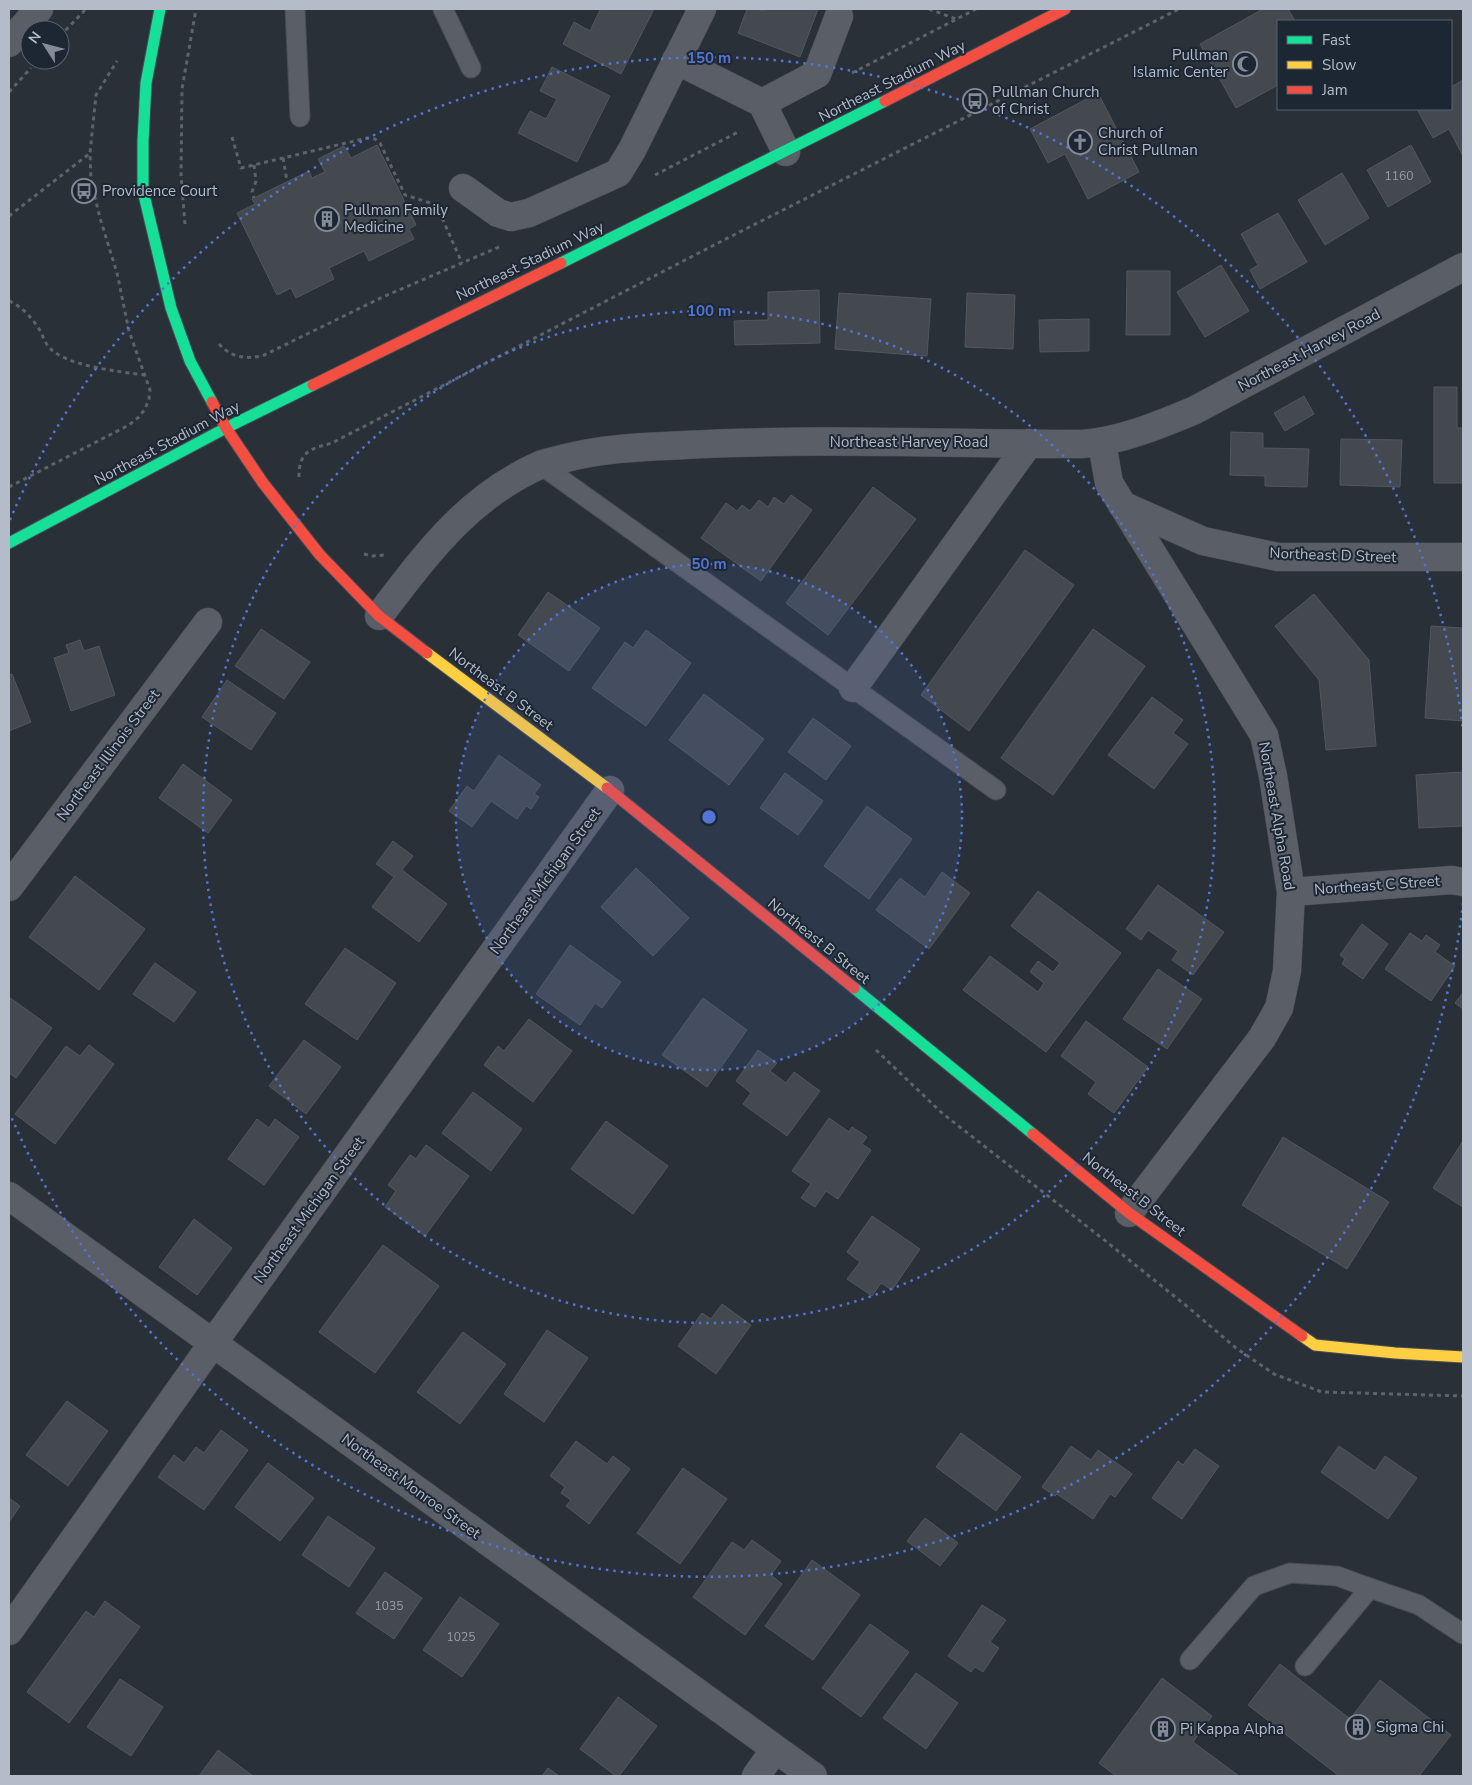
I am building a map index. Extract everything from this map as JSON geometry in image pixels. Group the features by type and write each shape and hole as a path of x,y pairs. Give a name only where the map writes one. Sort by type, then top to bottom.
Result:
{"street":[{"path":"9,43 39,9"},
{"name":"Northeast B Street","path":"160,9 146,83 143,191 171,308 190,361 226,428 263,483 320,555 379,616 610,790 1129,1213 1315,1345 1395,1353 1463,1357"},
{"path":"463,188 498,213 511,217 529,213 614,176 625,164 702,9"},
{"name":"Northeast Stadium Way","path":"9,543 226,428 786,152 1065,9"},
{"path":"762,103 817,74 839,16"},
{"path":"676,60 762,103 786,152"},
{"name":"Northeast Harvey Road","path":"379,616 428,552 450,528 485,498 541,465 573,456 612,449 734,442 1082,444 1102,442 1165,422 1194,410 1463,268"},
{"name":"Northeast Alpha Road","path":"1102,442 1109,484 1264,735 1273,776 1291,892 1287,971 1278,1008 1262,1038 1129,1213"},
{"path":"853,688 1029,443"},
{"name":"Northeast D Street","path":"1122,505 1203,541 1278,557 1463,557"},
{"name":"Northeast Illinois Street","path":"9,887 208,622"},
{"name":"Northeast Michigan Street","path":"9,1631 610,790"},
{"name":"Northeast C Street","path":"1291,892 1452,880 1463,882"},
{"name":"Northeast Monroe Street","path":"9,1196 813,1776"},
{"path":"756,1776 775,1749"}],"lane":[{"path":"295,9 300,117"},
{"path":"443,9 471,68"},
{"path":"541,465 996,790"},
{"path":"1190,1660 1254,1586 1290,1573 1337,1576 1419,1605 1463,1634"},
{"path":"1305,1666 1370,1588"}],"path":[{"path":"70,26 86,9"},
{"path":"929,9 956,19"},
{"path":"298,466 306,453 313,448 332,443 720,242 1179,9"},
{"path":"9,487 129,425 139,417 149,399 150,390 129,331 117,273 91,181 90,154 96,95 118,58"},
{"path":"9,92 28,70"},
{"path":"232,137 241,168 367,138 375,139 380,143 405,195 437,205 462,263"},
{"path":"9,216 90,154"},
{"path":"282,158 287,181"},
{"path":"254,165 256,181 252,192 254,198"},
{"path":"9,300 30,315 48,347 62,357 81,364 146,375"}],"building":[{"path":"599,9 654,9 621,74 563,44 574,22 590,31"},
{"path":"747,9 764,11 764,9 818,9 800,57 738,33"},
{"name":"Pullman Islamic Center","path":"1263,9 1288,9 1294,20 1277,20 1277,86 1236,108 1200,44"},
{"path":"552,67 610,96 577,162 518,133 530,111 546,119 557,99 540,91"},
{"path":"1463,80 1463,156 1449,129 1433,138 1418,110 1452,110 1452,86"},
{"name":"Church of Christ Pullman","path":"1098,93 1139,172 1088,199 1065,154 1048,163 1030,129"},
{"name":"Pullman Family Medicine","path":"377,145 416,225 409,229 414,239 369,261 364,251 329,268 334,279 296,298 291,288 277,295 237,213 255,204 252,199 309,171 312,178 325,172 318,159 344,146 351,158"},
{"path":"1411,145 1431,182 1388,207 1367,170"},
{"path":"1342,173 1369,218 1325,245 1298,200"},
{"path":"1278,213 1307,262 1260,289 1250,270 1258,265 1241,234"},
{"path":"1221,265 1249,311 1205,337 1177,292"},
{"path":"1127,271 1170,271 1170,335 1126,335"},
{"path":"819,290 820,343 735,345 734,321 768,320 768,292"},
{"path":"839,293 931,299 927,356 835,349"},
{"path":"967,293 1015,295 1013,349 965,347"},
{"path":"1089,319 1089,351 1040,352 1039,320"},
{"path":"1434,387 1457,387 1457,428 1463,428 1463,483 1434,483"},
{"path":"1304,396 1314,414 1285,431 1274,413"},
{"path":"1231,432 1263,433 1263,448 1309,449 1307,487 1265,486 1265,476 1230,475"},
{"path":"1341,439 1402,440 1400,487 1340,485"},
{"path":"873,487 916,519 828,635 786,603"},
{"path":"791,495 812,510 761,581 701,538 726,503 737,511 742,505 750,511 759,500 768,507 774,497 784,504"},
{"path":"1025,550 1074,585 969,731 921,695"},
{"path":"548,592 600,628 569,671 518,635"},
{"path":"1314,594 1369,660 1376,746 1326,750 1319,680 1275,626"},
{"path":"1431,626 1463,628 1463,721 1425,718"},
{"path":"261,629 310,662 284,699 235,666"},
{"path":"1093,629 1145,666 1053,795 1001,758"},
{"path":"646,630 691,663 646,726 592,688 625,642 633,648"},
{"path":"80,640 84,651 99,646 115,695 71,711 54,658 69,653 66,645"},
{"path":"12,674 31,722 9,731 9,675"},
{"path":"227,680 276,713 251,750 202,717"},
{"path":"704,694 764,739 729,785 669,740"},
{"path":"1152,697 1183,720 1173,733 1188,744 1154,789 1108,755"},
{"path":"813,718 851,746 826,780 788,752"},
{"path":"499,755 541,785 534,794 539,797 531,809 526,806 517,819 491,801 472,827 449,811 467,786 474,791"},
{"path":"183,764 232,800 208,833 159,798"},
{"path":"1463,772 1463,826 1419,828 1416,775"},
{"path":"785,773 823,801 798,835 760,808"},
{"path":"867,806 912,839 869,899 824,866"},
{"path":"393,841 413,856 402,870 447,904 419,942 372,907 394,877 376,864"},
{"path":"636,868 689,918 653,956 601,907"},
{"path":"942,872 970,893 929,949 876,910 900,878 925,897"},
{"path":"75,876 145,929 99,990 29,937"},
{"path":"1158,885 1224,932 1193,975 1172,960 1178,951 1148,930 1141,940 1126,929"},
{"path":"1038,891 1121,953 1046,1052 963,990 990,956 1038,992 1044,983 1030,972 1038,961 1053,972 1060,963 1011,926"},
{"path":"1362,924 1388,944 1363,979 1342,964 1345,959 1340,955"},
{"path":"1410,933 1422,941 1426,935 1440,945 1435,952 1455,966 1431,1001 1385,969"},
{"path":"570,945 621,982 602,1008 595,1003 580,1025 536,994"},
{"path":"345,948 396,983 357,1040 305,1004"},
{"path":"155,963 196,992 174,1022 133,994"},
{"path":"1158,969 1202,999 1167,1049 1123,1019"},
{"path":"1463,993 1463,1009 1455,1003"},
{"path":"9,997 52,1028 16,1078 9,1073"},
{"path":"703,998 747,1030 707,1087 662,1055"},
{"path":"529,1019 572,1051 533,1102 484,1065 498,1046 504,1051"},
{"path":"1086,1021 1148,1067 1114,1113 1088,1094 1096,1082 1061,1056"},
{"path":"304,1040 341,1067 306,1114 269,1086"},
{"path":"89,1045 114,1064 55,1144 15,1114 66,1046 80,1056"},
{"path":"758,1050 777,1063 770,1071 786,1083 794,1072 820,1091 787,1136 743,1104 751,1093 736,1081"},
{"path":"473,1092 522,1129 491,1171 442,1133"},
{"path":"829,1118 849,1132 852,1127 867,1137 862,1144 871,1150 838,1199 826,1191 815,1207 801,1198 811,1184 792,1171"},
{"path":"257,1119 269,1128 275,1119 299,1137 264,1185 228,1159"},
{"path":"606,1121 668,1166 633,1214 571,1169"},
{"path":"1283,1137 1389,1202 1347,1269 1242,1205"},
{"path":"1463,1141 1463,1207 1433,1188"},
{"path":"426,1145 469,1176 425,1236 385,1207 396,1191 388,1185 410,1155 416,1159"},
{"path":"872,1216 920,1249 892,1290 881,1283 872,1296 847,1279 860,1262 847,1252"},
{"path":"194,1219 232,1248 197,1295 159,1267"},
{"path":"383,1245 439,1286 375,1373 319,1332"},
{"path":"722,1304 751,1325 716,1374 678,1346 702,1313 711,1319"},
{"path":"547,1330 588,1358 544,1422 504,1394"},
{"path":"463,1332 506,1364 460,1424 417,1392"},
{"path":"67,1401 108,1431 68,1486 26,1455"},
{"path":"221,1430 248,1450 204,1510 158,1477 174,1455 184,1463 196,1447 204,1453"},
{"path":"961,1433 1021,1477 996,1511 936,1467"},
{"path":"576,1441 607,1464 613,1456 630,1469 589,1524 566,1506 571,1500 561,1493 565,1487 550,1476"},
{"path":"1071,1446 1091,1460 1098,1450 1132,1474 1115,1497 1110,1494 1093,1519 1057,1494 1055,1496 1042,1487"},
{"path":"1339,1446 1375,1471 1385,1456 1417,1478 1388,1519 1321,1472"},
{"path":"1195,1449 1219,1466 1182,1519 1152,1498 1178,1461 1183,1465"},
{"path":"268,1463 314,1498 280,1541 235,1507"},
{"path":"683,1468 727,1499 680,1564 637,1533"},
{"path":"9,1498 20,1506 9,1522"},
{"path":"328,1516 375,1548 349,1587 302,1555"},
{"path":"925,1518 958,1543 940,1566 907,1541"},
{"path":"752,1540 781,1561 771,1575 782,1584 745,1635 693,1597 732,1542 744,1550"},
{"path":"812,1560 860,1595 813,1660 765,1626"},
{"path":"385,1572 422,1598 394,1639 356,1613"},
{"path":"460,1597 499,1624 462,1677 423,1650"},
{"path":"105,1601 140,1627 69,1723 27,1692 86,1611 94,1617"},
{"path":"982,1605 1006,1620 990,1642 999,1648 983,1672 975,1667 971,1672 948,1656"},
{"path":"870,1624 909,1652 861,1717 822,1688"},
{"name":"Sigma Chi","path":"1280,1664 1350,1719 1380,1680 1451,1735 1419,1776 1339,1776 1248,1705"},
{"path":"916,1673 958,1703 926,1749 883,1718"},
{"name":"Pi Kappa Alpha","path":"1162,1678 1212,1716 1193,1742 1239,1776 1116,1776 1099,1763"},
{"path":"120,1679 163,1707 131,1756 87,1727"},
{"path":"618,1697 657,1726 619,1776 616,1776 580,1749"},
{"path":"218,1750 253,1776 199,1776"},
{"path":"548,1768 559,1776 542,1776"}],"traffic: fast":[{"path":"160,9 146,83 143,191 171,308 190,361 212,402"},
{"path":"561,263 885,101"},
{"path":"9,543 226,428 313,385"},
{"path":"854,988 1033,1134"}],"traffic: slow":[{"path":"427,653 607,788"},
{"path":"1302,1336 1315,1345 1395,1353 1463,1357"}],"traffic: jam":[{"path":"885,101 1065,9"},
{"path":"313,385 561,263"},
{"path":"212,402 226,428 263,483 320,555 379,616 427,653"},
{"path":"607,788 854,988"},
{"path":"1033,1134 1129,1213 1302,1336"}],"place":[{"name":"Pullman Islamic Center","path":"1245,64"},
{"name":"Pullman Church of Christ","path":"975,101"},
{"name":"Church of Christ Pullman","path":"1080,142"},
{"name":"Providence Court","path":"84,191"},
{"name":"Pullman Family Medicine","path":"327,219"},
{"name":"Sigma Chi","path":"1358,1727"},
{"name":"Pi Kappa Alpha","path":"1163,1729"}]}
